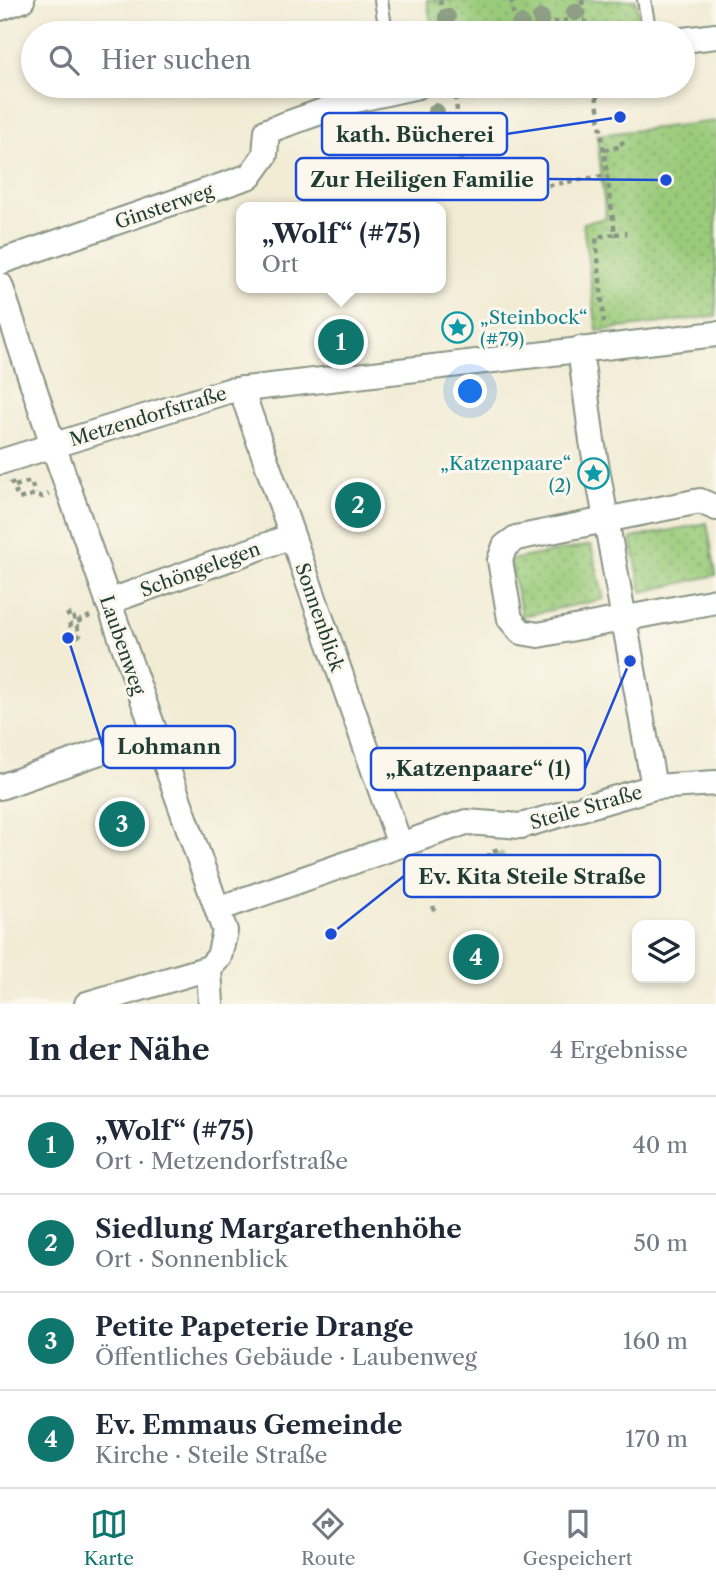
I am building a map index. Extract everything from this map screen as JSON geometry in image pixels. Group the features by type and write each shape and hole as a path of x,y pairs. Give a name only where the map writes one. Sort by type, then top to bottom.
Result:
{"street":[{"path":"0,8 22,0"},
{"path":"695,39 716,36"},
{"name":"Ginsterweg","path":"0,262 250,176 265,155 267,131 362,98"},
{"name":"Laubenweg","path":"0,285 53,445 225,931 219,957 209,968"},
{"name":"Metzendorfstraße","path":"2,462 216,394 241,389 716,334"},
{"path":"580,349 606,519 654,788"},
{"name":"Sonnenblick","path":"241,389 400,845"},
{"path":"716,508 700,501 516,538 501,552 500,571 510,619 521,632 538,635 716,601"},
{"name":"Schöngelegen","path":"108,602 292,536"},
{"path":"2,781 154,733"},
{"name":"Steile Straße","path":"218,909 466,822 522,826 654,788 716,783"},
{"path":"87,1004 209,968 211,1004"}],"lane":[{"path":"381,0 384,21"},
{"path":"644,0 648,21"}],"path":[{"path":"440,0 444,21"},
{"path":"511,0 515,21"},
{"path":"582,0 586,21"},
{"path":"562,21 585,17"},
{"path":"456,98 464,200 608,176"},
{"path":"597,98 615,234"},
{"path":"604,149 623,146 621,138"},
{"path":"607,346 596,237 627,233"},
{"path":"2,462 19,499 35,494 41,497 50,494"},
{"path":"15,486 31,481 35,494"},
{"path":"66,616 72,613 76,622 80,635 73,638"},
{"path":"68,625 76,622"},
{"path":"489,858 489,852 506,846"},
{"path":"491,892 518,884"},
{"path":"433,906 436,915"}],"green space":[{"path":"427,0 636,0 640,21 431,21"},
{"path":"716,121 716,316 597,331 583,223 606,218 597,135"},
{"path":"707,523 716,575 642,592 631,538"},
{"path":"591,545 604,599 522,616 510,560"},
{"path":"502,853 511,880 498,884 489,858"}],"place":[{"name":"kath. Bücherei","path":"620,117"},
{"name":"Zur Heiligen Familie","path":"666,180"},
{"name":"„Steinbock“ (#79)","path":"457,328"},
{"name":"„Wolf“ (#75)","path":"341,342"},
{"name":"„Katzenpaare“ (2)","path":"594,474"},
{"name":"Siedlung Margarethenhöhe","path":"358,505"},
{"name":"Lohmann","path":"68,638"},
{"name":"„Katzenpaare“ (1)","path":"630,661"},
{"name":"Petite Papeterie Drange","path":"122,824"},
{"name":"Ev. Kita Steile Straße","path":"331,934"},
{"name":"Ev. Emmaus Gemeinde","path":"476,957"}]}
